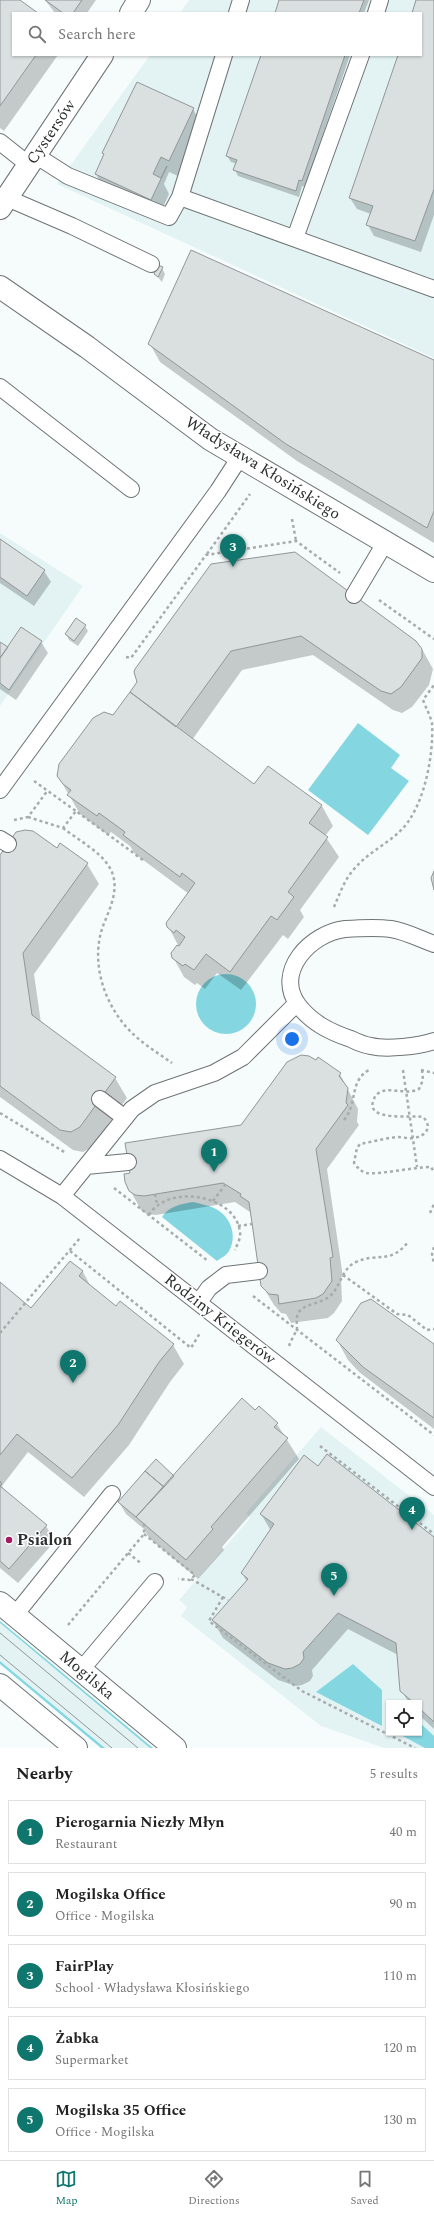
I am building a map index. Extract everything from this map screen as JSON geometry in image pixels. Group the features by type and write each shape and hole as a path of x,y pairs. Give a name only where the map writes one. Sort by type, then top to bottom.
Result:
{"street":[{"path":"132,12 140,0"},
{"name":"Cystersów","path":"4,203 101,56"},
{"name":"Władysława Kłosińskiego","path":"0,287 87,347 210,439 434,571"},
{"name":"Mogilska","path":"7,1609 175,1748"},
{"path":"0,1685 76,1748"}],"lane":[{"path":"237,12 241,0"},
{"path":"376,12 380,0"},
{"path":"0,142 32,160 68,176 169,217 180,197 224,56"},
{"path":"295,238 361,56"},
{"path":"180,197 433,286"},
{"path":"4,203 72,226 151,264"},
{"path":"0,387 131,489"},
{"path":"0,790 218,491 240,457"},
{"path":"356,591 385,543"},
{"path":"434,944 391,929 344,929 320,938 307,946 297,958 292,972 292,988 297,1003 307,1016 327,1031 372,1047 419,1046 434,1041"},
{"path":"62,1196 132,1108 154,1093 214,1073 243,1057 297,1003"},
{"path":"100,1099 125,1118"},
{"name":"Rodziny Kriegerów","path":"0,1159 62,1196 434,1487"},
{"path":"86,1166 128,1162"},
{"path":"199,1302 210,1288 226,1275 259,1271"},
{"path":"7,1609 112,1494"},
{"path":"81,1670 155,1582"}],"path":[{"path":"119,656 131,658 250,494"},
{"path":"292,519 296,541 356,591 434,639"},
{"path":"206,554 296,541"},
{"path":"344,929 332,913 344,884 355,867 399,832 414,813 427,785 433,758 432,724 424,700 434,685"},
{"path":"31,778 143,860"},
{"path":"28,817 48,790"},
{"path":"63,828 76,811"},
{"path":"10,822 28,817 63,828 107,864 114,879 115,892 99,939 98,955 100,974 110,1006 132,1033 177,1067"},
{"path":"409,1068 403,1067 418,1167"},
{"path":"344,1120 353,1105 356,1084 360,1074 370,1069"},
{"path":"415,1069 434,1073"},
{"path":"422,1070 423,1080 419,1089 406,1093 384,1090 378,1093 373,1099 373,1106 376,1112 382,1116 423,1117 429,1126 423,1135 413,1138 398,1137 360,1144 357,1148 354,1163 359,1170 368,1173 418,1167 431,1167 434,1172"},
{"path":"213,1201 225,1185"},
{"path":"155,1194 157,1204"},
{"path":"149,1215 157,1204 176,1197 193,1196 213,1201 231,1214 238,1226 240,1234 226,1275"},
{"path":"430,1213 434,1204"},
{"path":"238,1226 252,1224"},
{"path":"0,1333 80,1238"},
{"path":"277,1364 288,1349 296,1329 297,1315 301,1310 328,1297 336,1290 343,1275 352,1264 358,1261 392,1256 401,1250 408,1242"},
{"path":"434,1248 432,1254 434,1264"},
{"path":"70,1251 191,1348 200,1332"},
{"path":"343,1275 397,1314 408,1315 427,1330 434,1328"},
{"path":"320,1446 434,1534"},
{"path":"65,1629 144,1534 144,1523"},
{"path":"191,1579 228,1600"},
{"path":"223,1597 209,1621 302,1691 415,1748"}],"shaded area":[{"path":"189,0 434,0 434,358 57,184 149,56 422,56 422,12 181,12"},
{"path":"0,533 83,586 0,706"},
{"path":"358,723 400,755 391,768 409,781 368,835 308,790"},
{"path":"220,974 232,974 243,979 251,987 256,998 254,1016 243,1029 232,1034 220,1034 209,1029 201,1021 196,1010 196,998 201,987 209,979"},
{"path":"193,1202 209,1206 220,1211 231,1226 233,1239 232,1245 227,1254 217,1261 162,1217 172,1208"},
{"path":"321,1427 434,1515 434,1748 384,1748 321,1726 181,1616 187,1607 179,1600 250,1518 246,1513"},
{"path":"0,1621 153,1748 150,1748 0,1623"},
{"path":"0,1623 150,1748 105,1748 0,1661"},
{"path":"0,1661 105,1748 101,1748 0,1664"},
{"path":"353,1664 382,1690 382,1726 316,1692"},
{"path":"422,1725 434,1736 434,1748 425,1748 403,1736 422,1736"}],"building":[{"path":"0,0 20,0 37,12 12,12 12,56 35,56 0,106"},
{"path":"45,0 82,0 74,12 62,12"},
{"path":"279,0 364,0 359,12 275,12"},
{"path":"416,0 434,0 434,189 415,241 366,225 373,206 349,198 398,56 422,56 422,12 412,12"},
{"path":"261,56 345,56 302,181 299,180 296,191 233,170 237,160 226,156"},
{"path":"137,82 194,108 169,161 161,157 153,174 161,178 167,166 151,200 95,174 104,154 102,153"},
{"path":"191,250 434,360 434,511 427,528 286,444 148,344"},
{"path":"158,265 163,267 158,277 154,274"},
{"path":"0,539 45,570 27,596 0,577"},
{"path":"295,552 416,641 422,649 422,658 401,687 391,694 381,691 301,636 231,651 176,727 130,692 137,682 134,672 135,669 211,564"},
{"path":"76,618 86,625 74,641 65,634"},
{"path":"21,627 42,641 9,690 0,683 0,658"},
{"path":"0,642 8,647 0,658"},
{"path":"130,692 254,784 268,766 322,805 309,823 328,837 288,892 294,897 277,920 271,916 230,972 206,954 194,970 185,964 183,966 172,958 171,953 177,945 179,946 185,937 176,930 174,933 167,927 166,923 195,883 182,873 180,877 123,835 125,832 99,813 97,816 67,795 71,790 63,784 57,776 59,764 93,718 104,712 113,715"},
{"path":"25,830 33,831 57,848 60,843 88,863 23,953 32,1015 116,1077 80,1127 71,1132 60,1130 0,1086 0,855 16,832"},
{"path":"434,871 434,890 431,878"},
{"path":"301,1055 309,1056 316,1060 318,1057 341,1073 339,1076 348,1088 346,1103 348,1105 316,1149 333,1257 330,1258 332,1281 323,1294 316,1298 279,1304 278,1295 269,1294 261,1286 249,1202 240,1196 241,1194 223,1183 144,1196 135,1195 129,1191 125,1182 124,1174 130,1173 125,1143 241,1125 287,1062"},
{"path":"70,1261 83,1271 79,1276 116,1306 120,1301 174,1344 159,1362 118,1425 72,1478 17,1434 0,1455 0,1282 31,1308"},
{"path":"371,1299 434,1344 434,1418 363,1367 336,1340 361,1303"},
{"path":"242,1398 255,1410 259,1406 278,1423 274,1427 288,1438 211,1527 213,1529 186,1560 136,1517"},
{"path":"327,1454 434,1537 434,1722 422,1711 422,1700 410,1700 400,1691 396,1643 338,1613 303,1652 304,1658 300,1664 292,1668 285,1669 268,1663 212,1620 248,1579 241,1573 274,1524 260,1514 304,1455 318,1466"},
{"path":"156,1459 174,1476 164,1487 145,1471"},
{"path":"145,1471 164,1487 136,1517 118,1502"},
{"path":"0,1486 47,1525 9,1569 0,1561"}],"tram line":[{"path":"0,1633 138,1748"},
{"path":"0,1655 112,1748"}],"place":[{"name":"FairPlay","path":"233,567"},
{"name":"Pierogarnia Niezły Młyn","path":"214,1172"},
{"name":"Mogilska Office","path":"73,1383"},
{"name":"Żabka","path":"412,1530"},
{"name":"Psialon","path":"9,1540"},
{"name":"Mogilska 35 Office","path":"334,1596"}]}
